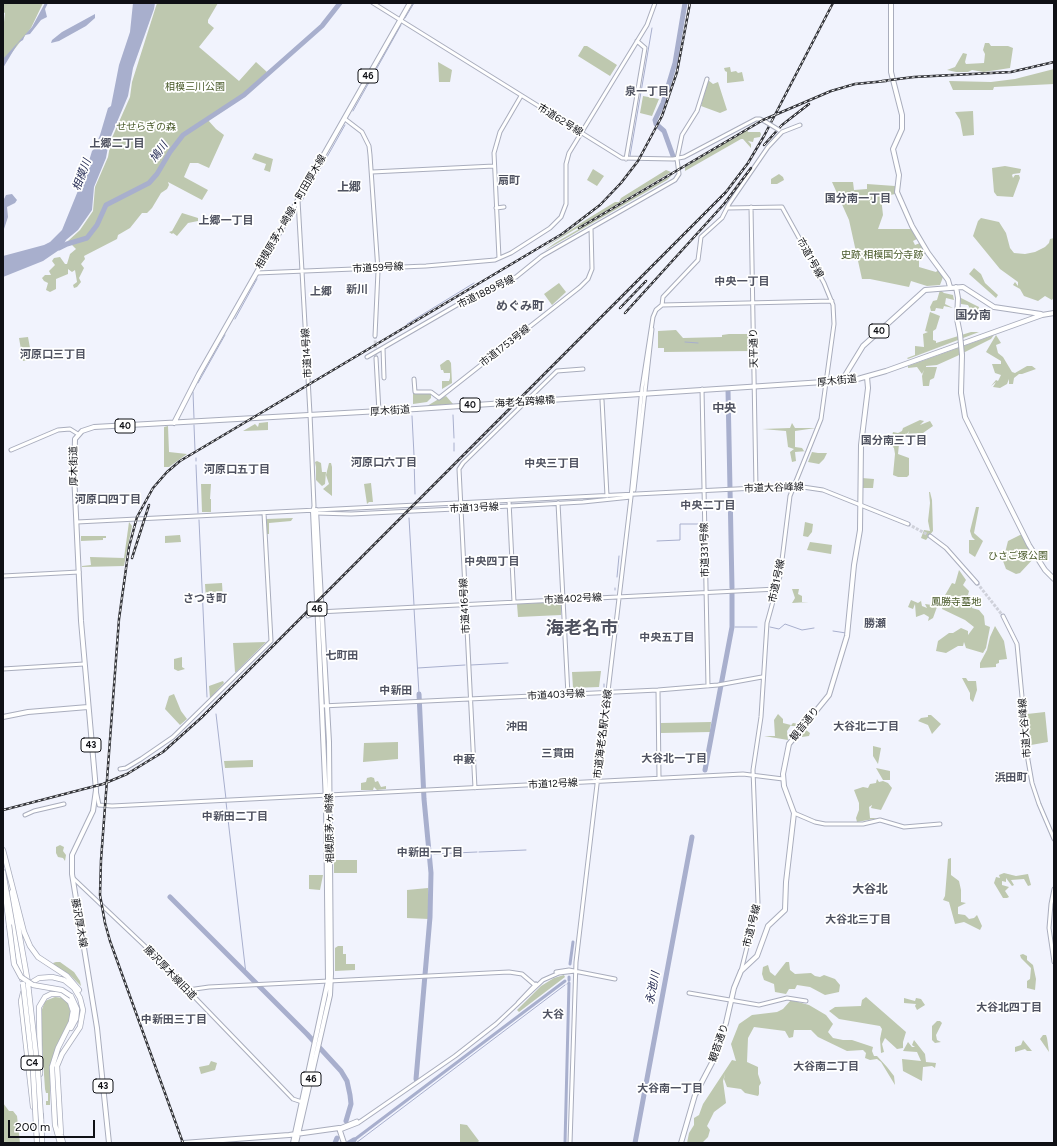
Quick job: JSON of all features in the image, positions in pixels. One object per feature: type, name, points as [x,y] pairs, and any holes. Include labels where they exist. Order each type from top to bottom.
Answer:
[{"type":"highway","name":"C4","points":[[3,851],[35,1035],[42,1143]]},
{"type":"highway","points":[[3,851],[28,941],[38,957],[70,979],[78,988],[82,1000],[83,1010],[80,1027],[62,1054],[57,1066],[61,1135],[63,1143]]},
{"type":"highway","name":"C4","points":[[3,872],[18,936],[33,1064],[37,1143]]},
{"type":"highway","points":[[3,882],[12,956],[17,971],[24,980],[33,985],[62,990],[71,996],[77,1006],[76,1019],[58,1048]]},
{"type":"highway","points":[[37,1143],[23,1027],[21,1005],[23,993],[29,984],[40,978],[52,977],[68,983],[79,994],[83,1010]]},
{"type":"highway","points":[[41,1119],[38,1018],[40,1004],[45,997],[57,994],[66,997],[71,1004],[73,1015],[53,1062],[52,1078],[55,1125],[60,1143]]},
{"type":"main road","name":"相模原茅ヶ崎線・町田厚木線","points":[[174,423],[199,374],[410,3]]},
{"type":"main road","points":[[891,3],[891,72],[902,115],[902,129],[893,149],[899,174],[897,192],[912,226],[928,253],[948,280],[950,287]]},
{"type":"main road","name":"40","points":[[841,382],[863,346],[925,290],[950,287],[966,288],[987,304],[998,308],[1042,315]]},
{"type":"main road","points":[[956,287],[958,298],[957,322],[962,355],[961,393],[965,417],[1029,545],[1045,570],[1054,579]]},
{"type":"main road","name":"厚木街道","points":[[610,396],[702,389],[841,382],[867,377],[1042,315],[1054,313]]},
{"type":"main road","name":"観音通り","points":[[681,1143],[695,1095],[715,1057],[741,971],[756,957],[768,926],[785,910],[786,882],[794,813],[784,786],[783,779],[789,744],[827,698],[841,659],[848,632],[854,565],[860,530],[861,445],[868,388],[867,377]]},
{"type":"main road","name":"海老名跨線橋","points":[[416,409],[610,396]]},
{"type":"main road","name":"厚木街道","points":[[88,707],[84,664],[73,445],[78,434],[88,428],[416,409]]},
{"type":"main road","name":"相模原茅ヶ崎線","points":[[293,1143],[317,1044],[330,981],[328,795],[315,512]]},
{"type":"main road","points":[[3,717],[28,712],[88,707]]},
{"type":"main road","name":"藤沢厚木線","points":[[88,707],[96,790],[94,809],[73,851],[72,877],[96,1021],[109,1143]]},
{"type":"main road","name":"相模原茅ヶ崎線","points":[[296,1143],[302,1102],[317,1044]]},
{"type":"main road","points":[[183,1143],[296,1135],[340,1129],[344,1143]]},
{"type":"main road","points":[[211,1143],[220,1141]]},
{"type":"street","name":"市道62号線","points":[[373,3],[618,157],[626,159],[677,159],[693,153],[760,119],[781,131]]},
{"type":"street","points":[[521,96],[498,138],[494,153],[499,258],[548,230],[561,217],[567,199],[568,158],[581,133],[649,21],[655,3]]},
{"type":"street","points":[[626,159],[645,48],[637,41]]},
{"type":"street","points":[[591,228],[676,179],[679,172],[677,159],[682,135],[697,111],[707,79]]},
{"type":"street","points":[[344,119],[360,130],[366,139],[372,172],[378,268],[375,336]]},
{"type":"street","points":[[728,208],[768,147],[781,131],[800,125]]},
{"type":"street","points":[[372,172],[494,166]]},
{"type":"street","name":"市道14号線","points":[[298,200],[315,512]]},
{"type":"street","points":[[496,208],[504,207]]},
{"type":"street","points":[[728,208],[751,207]]},
{"type":"street","name":"市道1号線","points":[[741,971],[758,895],[753,775],[761,717],[762,677],[767,623],[777,589],[790,496],[821,419],[834,328],[832,301],[818,272],[782,207],[751,207]]},
{"type":"street","name":"天平通り","points":[[751,207],[756,488]]},
{"type":"street","name":"市道海老名駅大谷線","points":[[570,1143],[575,971],[654,313],[662,305],[663,297],[697,262],[702,236],[717,224],[728,208]]},
{"type":"street","name":"市道1889号線","points":[[367,357],[476,294],[516,277],[542,256],[591,228]]},
{"type":"street","name":"市道1753号線","points":[[414,379],[415,392],[431,392],[437,398],[586,282],[592,269],[591,228]]},
{"type":"street","name":"市道59号線","points":[[257,273],[378,268],[499,258]]},
{"type":"street","points":[[662,305],[832,301]]},
{"type":"street","points":[[383,348],[384,378]]},
{"type":"street","points":[[376,358],[379,412]]},
{"type":"street","name":"市道416号線","points":[[475,788],[460,509],[459,473],[461,464],[558,370],[583,369]]},
{"type":"street","name":"市道331号線","points":[[702,389],[708,686]]},
{"type":"street","points":[[602,400],[607,496]]},
{"type":"street","points":[[11,450],[58,430],[70,430],[78,434]]},
{"type":"street","name":"市道大谷峰線","points":[[632,495],[794,486],[821,490],[908,524]]},
{"type":"street","name":"市道13号線","points":[[77,522],[315,512],[632,495]]},
{"type":"street","name":"市道13号線","points":[[315,512],[351,514],[558,504],[632,495]]},
{"type":"street","points":[[558,499],[568,695]]},
{"type":"street","points":[[509,501],[514,602]]},
{"type":"street","points":[[120,769],[126,768],[141,759],[173,737],[271,641],[264,513]]},
{"type":"street","points":[[930,536],[946,548],[977,583]]},
{"type":"street","points":[[3,576],[79,572]]},
{"type":"street","name":"市道402号線","points":[[320,612],[777,589]]},
{"type":"street","points":[[308,616],[320,612]]},
{"type":"street","name":"市道大谷峰線","points":[[1004,616],[1011,628],[1017,644],[1028,760],[1032,783],[1038,804],[1054,839]]},
{"type":"street","points":[[3,669],[84,664]]},
{"type":"street","name":"市道403号線","points":[[325,706],[658,690],[719,685],[762,677]]},
{"type":"street","points":[[658,690],[659,778]]},
{"type":"street","name":"市道12号線","points":[[99,805],[659,778],[753,775],[783,779]]},
{"type":"street","points":[[94,809],[99,805],[96,790]]},
{"type":"street","points":[[25,815],[34,811],[64,804]]},
{"type":"street","points":[[794,813],[816,822],[826,824],[863,824],[880,820],[904,827],[940,824]]},
{"type":"street","name":"藤沢厚木線旧道","points":[[72,877],[134,935],[293,1100],[302,1102]]},
{"type":"street","points":[[1054,889],[1049,920],[1049,937],[1054,962]]},
{"type":"street","points":[[1049,920],[1054,921]]},
{"type":"street","points":[[340,1129],[353,1125],[455,1056],[496,1024],[535,985],[552,973],[564,970],[575,971],[615,979]]},
{"type":"street","points":[[188,990],[209,987],[509,972],[522,974],[535,985]]},
{"type":"street","points":[[689,993],[759,1005],[787,998],[806,1001]]},
{"type":"green space","points":[[3,3],[43,3],[31,28],[3,64],[3,31],[5,13],[3,12]]},
{"type":"green space","points":[[157,3],[218,3],[208,20],[208,23],[214,28],[199,47],[239,81],[256,62],[267,72],[242,95],[207,119],[224,135],[209,168],[198,163],[190,163],[184,177],[208,190],[202,200],[168,182],[169,185],[167,189],[161,193],[152,208],[147,213],[142,213],[130,228],[118,235],[117,239],[84,256],[85,259],[81,264],[84,268],[79,278],[81,282],[77,287],[74,288],[73,285],[77,282],[75,270],[72,272],[68,269],[68,274],[56,279],[56,289],[50,292],[46,290],[48,283],[42,278],[45,275],[51,275],[49,271],[55,265],[52,261],[54,258],[60,257],[65,264],[67,264],[70,254],[76,249],[68,241],[80,230],[93,211],[95,187],[108,157],[111,140],[130,97],[132,82]]},
{"type":"green space","points":[[985,43],[989,43],[991,46],[1008,46],[1013,48],[1010,68],[984,72],[972,70],[968,72],[956,72],[947,70],[955,67],[963,53],[967,54],[966,64],[984,63],[985,54],[983,50]]},
{"type":"green space","points":[[584,46],[587,46],[617,65],[610,76],[578,56]]},
{"type":"green space","points":[[438,62],[452,70],[450,82],[439,82]]},
{"type":"green space","points":[[730,67],[731,72],[742,72],[744,81],[727,83],[727,72],[724,68]]},
{"type":"green space","points":[[1054,69],[1054,84],[994,87],[993,90],[953,90],[949,81],[991,82],[1015,79]]},
{"type":"green space","points":[[708,80],[713,84],[718,82],[727,110],[720,113],[701,106]]},
{"type":"green space","points":[[643,96],[659,99],[652,116],[640,113]]},
{"type":"green space","points":[[973,111],[974,135],[963,136],[960,120],[955,112]]},
{"type":"green space","points":[[747,130],[748,132],[760,132],[761,134],[760,137],[754,138],[753,142],[748,141],[751,144],[751,148],[743,139],[741,139],[685,171],[685,167]]},
{"type":"green space","points":[[255,153],[273,159],[270,172],[264,170],[266,164],[252,159]]},
{"type":"green space","points":[[1005,166],[1021,169],[1020,173],[1012,175],[1013,178],[1015,175],[1019,175],[1020,178],[1013,197],[997,196],[994,192],[992,168]]},
{"type":"green space","points":[[593,169],[604,176],[597,186],[587,180]]},
{"type":"green space","points":[[666,170],[671,172],[542,249],[615,202],[619,202],[621,198]]},
{"type":"green space","points":[[779,174],[784,180],[777,184],[771,184],[771,179]]},
{"type":"green space","points":[[672,175],[667,180],[544,251],[555,243]]},
{"type":"green space","name":"史跡 相模国分寺跡","points":[[832,182],[853,182],[854,190],[867,189],[867,184],[895,186],[895,194],[881,197],[883,215],[878,229],[912,229],[917,239],[913,241],[915,245],[920,243],[927,253],[919,256],[919,267],[936,272],[938,270],[943,277],[940,285],[927,286],[911,281],[909,287],[870,279],[862,279],[849,220]]},
{"type":"green space","points":[[182,213],[198,218],[198,221],[188,223],[177,236],[169,232],[172,231]]},
{"type":"green space","points":[[981,218],[999,222],[1006,233],[1010,248],[1014,253],[1025,254],[1035,252],[1045,247],[1049,243],[1050,239],[1054,238],[1054,297],[1052,300],[1045,296],[1038,301],[1024,296],[1020,289],[1013,285],[1015,282],[1018,286],[1018,282],[1000,269],[973,236],[978,221]]},
{"type":"green space","points":[[974,268],[981,274],[985,283],[998,295],[996,298],[969,274]]},
{"type":"green space","points":[[559,283],[566,292],[552,305],[544,294]]},
{"type":"green space","points":[[940,290],[944,293],[953,295],[954,300],[946,298],[945,304],[953,308],[944,306],[943,309],[936,308],[935,311],[931,311],[930,307],[933,301],[937,300]]},
{"type":"green space","points":[[961,298],[979,307],[977,321],[968,305],[961,304]]},
{"type":"green space","points":[[930,312],[940,316],[936,329],[933,331],[933,340],[936,341],[936,343],[971,332],[979,332],[908,359],[907,358],[915,355],[915,346],[924,347],[923,334],[928,332],[925,331]]},
{"type":"green space","points":[[676,330],[683,338],[722,337],[722,335],[729,334],[751,334],[751,351],[664,352],[664,348],[658,348],[658,331]]},
{"type":"green space","points":[[994,335],[991,339],[957,356],[937,365],[926,366],[937,367],[934,378],[930,380],[929,386],[923,386],[922,376],[924,370],[922,374],[917,367],[908,368],[908,366]]},
{"type":"green space","points":[[996,335],[1001,343],[996,345],[998,353],[1003,357],[1012,372],[1015,373],[1027,366],[1032,366],[1036,369],[1019,374],[1014,378],[1013,384],[1009,384],[1009,379],[1007,384],[1000,388],[993,387],[996,382],[991,386],[996,380],[998,381],[1001,375],[995,373],[992,364],[1001,364],[1001,361],[986,352]]},
{"type":"green space","points":[[28,337],[32,359],[23,361],[19,338]]},
{"type":"green space","points":[[447,360],[451,363],[452,383],[442,389],[442,381],[449,381],[450,373],[444,373],[443,370],[441,370],[440,365]]},
{"type":"green space","points":[[431,393],[431,398],[427,402],[413,404],[413,394]]},
{"type":"green space","points":[[446,396],[453,404],[427,406],[437,400]]},
{"type":"green space","points":[[920,420],[924,421],[920,425],[930,421],[933,426],[923,433],[908,434],[909,431],[907,434],[900,435],[898,454],[909,458],[909,475],[907,477],[898,477],[893,475],[895,454],[894,448],[890,444],[893,432],[898,433],[902,431],[903,428]]},
{"type":"green space","points":[[268,422],[268,430],[243,431],[255,424],[258,427],[259,423]]},
{"type":"green space","points":[[792,423],[795,428],[816,428],[795,431],[795,447],[802,448],[804,451],[807,451],[795,452],[796,461],[792,462],[790,452],[794,449],[788,447],[786,431],[762,429],[790,428]]},
{"type":"green space","points":[[168,426],[169,452],[187,454],[169,467],[164,467],[164,427]]},
{"type":"green space","points":[[812,452],[827,453],[819,464],[808,462]]},
{"type":"green space","points":[[317,461],[321,463],[322,472],[326,472],[325,484],[322,486],[316,480],[315,462]]},
{"type":"green space","points":[[329,463],[331,463],[332,467],[332,496],[323,489],[329,484],[326,475]]},
{"type":"green space","points":[[862,478],[874,479],[873,488],[862,488]]},
{"type":"green space","points":[[371,483],[373,502],[369,502],[367,504],[364,484]]},
{"type":"green space","points":[[201,484],[211,484],[211,512],[202,512]]},
{"type":"green space","points":[[929,492],[932,500],[933,531],[926,540],[921,538],[924,530],[930,531],[928,521],[930,503]]},
{"type":"green space","points":[[976,507],[979,507],[974,533],[983,541],[975,557],[969,553],[969,540],[975,540],[970,531]]},
{"type":"green space","points":[[293,518],[291,521],[269,523],[269,534],[267,534],[266,519]]},
{"type":"green space","points":[[129,522],[132,526],[124,566],[82,567],[91,565],[90,557],[124,558]]},
{"type":"green space","points":[[805,522],[813,524],[812,532],[808,537],[803,536]]},
{"type":"green space","points":[[180,535],[181,542],[165,543],[165,536]]},
{"type":"green space","name":"ひさご塚公園","points":[[1022,535],[1034,558],[1020,573],[1016,574],[1006,569],[1003,561],[1008,541]]},
{"type":"green space","points":[[81,536],[106,536],[103,540],[81,541]]},
{"type":"green space","points":[[810,542],[832,545],[831,554],[807,550]]},
{"type":"green space","name":"鳳勝寺墓地","points":[[959,570],[966,580],[963,585],[969,591],[968,595],[974,597],[972,608],[979,610],[984,616],[985,625],[990,627],[986,648],[983,653],[966,648],[964,642],[963,646],[958,646],[946,653],[936,651],[938,641],[949,633],[953,633],[961,628],[968,631],[968,635],[974,627],[965,620],[942,609],[944,597],[952,583],[955,584]]},
{"type":"green space","points":[[222,583],[223,599],[206,600],[205,584]]},
{"type":"green space","points":[[792,589],[799,589],[798,594],[802,596],[802,602],[809,602],[792,603],[795,598]]},
{"type":"green space","points":[[911,600],[918,603],[921,601],[922,606],[927,608],[925,604],[932,605],[935,600],[934,605],[937,607],[933,618],[928,621],[929,617],[924,614],[916,617],[915,604],[913,609],[908,607]]},
{"type":"green space","points":[[559,602],[561,604],[561,615],[518,617],[517,604]]},
{"type":"green space","points":[[995,626],[1004,641],[1007,659],[999,660],[996,667],[980,668],[980,663],[987,650],[990,637]]},
{"type":"green space","points":[[266,642],[236,672],[235,672],[233,643]]},
{"type":"green space","points":[[182,657],[182,667],[185,669],[178,671],[174,669],[174,659]]},
{"type":"green space","points":[[601,671],[599,687],[573,688],[572,672]]},
{"type":"green space","points":[[962,678],[966,678],[968,681],[976,681],[977,690],[973,702],[970,699],[970,693]]},
{"type":"green space","points":[[223,681],[224,683],[210,698],[209,686]]},
{"type":"green space","points":[[174,694],[181,711],[187,719],[180,725],[165,709],[169,696]]},
{"type":"green space","points":[[1045,712],[1048,742],[1031,745],[1027,714]]},
{"type":"green space","points":[[778,714],[783,719],[783,723],[791,725],[787,731],[788,740],[764,736],[775,736],[774,720]]},
{"type":"green space","points":[[928,715],[931,715],[941,724],[932,734],[928,725],[918,721],[921,718],[928,717]]},
{"type":"green space","points":[[711,722],[710,732],[661,733],[661,723]]},
{"type":"green space","points":[[801,722],[808,725],[806,730],[810,733],[809,736],[802,737],[801,733],[793,735],[796,726],[791,726],[792,724],[799,724]]},
{"type":"green space","points":[[398,742],[398,759],[363,762],[364,743]]},
{"type":"green space","points":[[873,746],[881,748],[878,764],[873,756]]},
{"type":"green space","points":[[253,760],[253,767],[225,768],[224,761]]},
{"type":"green space","points":[[876,768],[890,771],[890,780],[883,780]]},
{"type":"green space","points":[[367,778],[374,778],[375,782],[378,781],[381,787],[386,786],[386,789],[377,790],[374,787],[373,790],[361,790],[361,783],[366,782]]},
{"type":"green space","points":[[877,779],[879,782],[883,781],[888,783],[892,788],[881,810],[871,808],[872,805],[869,807],[870,818],[879,818],[857,822],[856,818],[859,810],[859,803],[854,790],[863,787],[868,788],[870,784],[876,783]]},
{"type":"green space","points":[[60,845],[64,847],[63,851],[66,855],[65,861],[63,858],[58,857],[56,853],[56,847]]},
{"type":"green space","points":[[951,858],[951,875],[959,881],[961,902],[966,903],[958,907],[958,914],[965,915],[969,919],[974,918],[977,915],[982,926],[980,930],[964,922],[955,924],[949,902],[943,900],[945,896],[948,859]]},
{"type":"green space","points":[[334,860],[357,860],[357,873],[334,873]]},
{"type":"green space","points":[[1004,873],[1016,876],[1028,874],[1031,885],[1028,886],[1024,879],[1011,880],[1014,885],[1012,886],[1006,878],[1006,882],[1002,881],[1002,885],[1009,887],[1005,891],[1009,897],[1003,898],[994,883],[996,877],[1000,878],[999,875]]},
{"type":"green space","points":[[309,875],[323,875],[320,890],[309,889]]},
{"type":"green space","points":[[428,888],[429,919],[407,918],[407,890]]},
{"type":"green space","points":[[338,946],[343,946],[343,954],[346,954],[346,964],[355,964],[355,970],[335,971],[335,948]]},
{"type":"green space","points":[[1023,954],[1027,956],[1027,960],[1033,965],[1036,979],[1035,990],[1027,988],[1027,981],[1030,979],[1031,968],[1021,958],[1020,955]]},
{"type":"green space","points":[[60,962],[74,972],[80,981],[81,986],[70,975],[54,965],[53,963]]},
{"type":"green space","points":[[786,962],[789,962],[790,970],[795,974],[811,973],[815,976],[820,977],[824,975],[835,979],[840,985],[839,992],[825,995],[810,987],[797,985],[795,989],[789,989],[786,994],[775,992],[774,984],[764,980],[762,974],[763,967],[768,965],[770,972],[775,976]]},
{"type":"green space","points":[[564,975],[565,977],[519,1012],[517,1010],[541,986],[554,978]]},
{"type":"green space","points":[[55,997],[64,998],[67,1001],[71,1014],[69,1022],[53,1057],[50,1074],[50,1105],[46,1105],[46,1101],[48,1101],[48,1093],[46,1093],[45,1089],[40,1015],[45,1001]]},
{"type":"green space","points":[[866,997],[906,1032],[903,1048],[897,1049],[885,1038],[882,1044],[884,1052],[881,1053],[880,1039],[882,1029],[880,1026],[839,1019],[829,1011],[835,1007],[861,1006],[862,1000]]},
{"type":"green space","points":[[904,998],[915,1001],[916,998],[921,999],[925,1005],[917,1010],[915,1006],[916,1004],[904,1003]]},
{"type":"green space","points":[[791,1000],[809,1005],[826,1015],[833,1024],[828,1032],[833,1038],[852,1040],[873,1047],[872,1051],[874,1056],[877,1056],[894,1076],[895,1085],[881,1062],[877,1059],[870,1060],[865,1058],[866,1053],[863,1050],[847,1051],[818,1037],[811,1030],[794,1030],[793,1037],[789,1038],[785,1031],[754,1027],[748,1038],[747,1062],[758,1067],[758,1074],[761,1083],[759,1086],[758,1096],[745,1093],[741,1089],[727,1087],[724,1079],[725,1074],[723,1081],[726,1103],[714,1112],[707,1126],[710,1130],[708,1137],[702,1143],[687,1143],[689,1133],[694,1125],[694,1118],[699,1115],[703,1104],[732,1060],[736,1061],[731,1044],[739,1024],[752,1015],[777,1012],[783,1009]]},
{"type":"green space","points":[[937,1021],[942,1023],[936,1035],[937,1040],[941,1042],[935,1043],[932,1040],[932,1026]]},
{"type":"green space","points":[[1043,1035],[1046,1035],[1049,1052],[1040,1039]]},
{"type":"green space","points":[[914,1040],[925,1054],[926,1062],[936,1063],[935,1068],[932,1066],[923,1067],[922,1081],[903,1071],[902,1059],[921,1061],[917,1052],[903,1051],[908,1042],[912,1047],[915,1047],[912,1045]]},
{"type":"green space","points":[[1023,1040],[1032,1051],[1027,1051],[1025,1049],[1015,1052],[1015,1047],[1021,1045]]},
{"type":"green space","points":[[211,1061],[217,1063],[215,1070],[201,1074],[199,1067],[209,1065]]},
{"type":"green space","points":[[3,1103],[9,1111],[13,1111],[17,1116],[20,1143],[3,1143]]},
{"type":"green space","points":[[460,1124],[467,1125],[479,1141],[460,1142]]},
{"type":"water","points":[[45,3],[48,3],[45,9],[47,17],[41,20],[30,34],[25,35],[23,40],[18,43],[3,68],[3,59],[32,27]]},
{"type":"water","points":[[133,3],[155,3],[133,68],[128,96],[109,141],[106,158],[94,187],[92,210],[78,230],[66,240],[62,248],[43,261],[3,277],[3,256],[44,245],[50,242],[62,230],[86,171],[92,151],[100,135],[108,108],[111,106],[119,65],[130,32]]},
{"type":"water","points":[[95,14],[95,18],[86,26],[59,41],[51,43],[52,40],[62,32]]},
{"type":"water","points":[[12,194],[17,200],[15,203],[7,207],[8,217],[3,232],[3,201],[6,195]]},
{"type":"waterway","name":"鳩川","points":[[59,248],[87,238],[97,225],[106,205],[149,183],[157,174],[170,152],[183,135],[244,95],[322,26],[340,3]]},
{"type":"waterway","points":[[405,18],[414,3]]},
{"type":"waterway","name":"永池川","points":[[673,156],[664,131],[656,124],[655,120],[663,103],[675,63],[685,3]]},
{"type":"waterway","points":[[353,111],[401,25]]},
{"type":"waterway","points":[[630,156],[652,28]]},
{"type":"waterway","points":[[318,173],[345,125]]},
{"type":"waterway","points":[[302,201],[314,178]]},
{"type":"waterway","points":[[263,269],[274,249]]},
{"type":"waterway","points":[[235,319],[257,279]]},
{"type":"waterway","points":[[407,324],[474,283]]},
{"type":"waterway","points":[[198,383],[225,335]]},
{"type":"waterway","points":[[685,342],[698,343]]},
{"type":"waterway","points":[[728,390],[732,588]]},
{"type":"waterway","points":[[193,392],[194,418]]},
{"type":"waterway","points":[[453,415],[454,438]]},
{"type":"waterway","points":[[412,416],[414,455]]},
{"type":"waterway","points":[[194,425],[195,450]]},
{"type":"waterway","points":[[454,443],[454,451]]},
{"type":"waterway","points":[[414,458],[415,494]]},
{"type":"waterway","points":[[196,465],[198,513]]},
{"type":"waterway","points":[[409,518],[414,605]]},
{"type":"waterway","points":[[199,520],[207,697]]},
{"type":"waterway","points":[[657,541],[680,540],[680,524],[701,524]]},
{"type":"waterway","points":[[617,577],[619,556]]},
{"type":"waterway","points":[[705,770],[732,627],[732,594]]},
{"type":"waterway","points":[[414,608],[419,694]]},
{"type":"waterway","points":[[770,627],[779,629],[785,624],[802,630],[814,628]]},
{"type":"waterway","points":[[735,627],[757,627]]},
{"type":"waterway","points":[[833,631],[846,633]]},
{"type":"waterway","points":[[471,665],[508,663]]},
{"type":"waterway","points":[[418,668],[465,665]]},
{"type":"waterway","points":[[416,1079],[430,917],[431,873],[424,799],[419,694]]},
{"type":"waterway","points":[[216,714],[226,799]]},
{"type":"waterway","points":[[226,802],[246,974]]},
{"type":"waterway","name":"永池川","points":[[635,1143],[692,837]]},
{"type":"waterway","points":[[479,852],[526,850]]},
{"type":"waterway","points":[[434,854],[477,852]]},
{"type":"waterway","points":[[170,897],[307,1034],[341,1071],[347,1081],[351,1104],[346,1121]]},
{"type":"waterway","points":[[570,964],[573,942]]},
{"type":"waterway","points":[[354,1140],[565,981]]},
{"type":"waterway","points":[[565,1143],[569,983]]},
{"type":"waterway","points":[[356,1143],[565,985]]},
{"type":"waterway","points":[[335,1143],[337,1138]]},
{"type":"waterway","points":[[349,1143],[354,1140]]},
{"type":"tunnel","points":[[375,336],[376,358]]},
{"type":"tunnel","points":[[908,524],[930,536]]},
{"type":"tunnel","points":[[977,583],[1003,616]]},
{"type":"railway","points":[[183,1143],[110,941],[100,895],[101,860],[119,619],[129,547],[137,517],[153,488],[167,472],[180,461],[562,234],[600,205],[621,183],[638,161],[662,116],[677,72],[690,3]]},
{"type":"railway","points":[[3,810],[103,784],[127,774],[163,752],[201,718],[726,192],[748,163],[764,136],[833,3]]},
{"type":"railway","points":[[882,81],[914,77],[1011,72],[1054,62]]},
{"type":"railway","points":[[579,228],[763,120],[831,91],[855,84],[886,81]]},
{"type":"railway","points":[[764,145],[782,125],[809,104]]},
{"type":"railway","points":[[625,313],[724,204],[751,168]]},
{"type":"railway","points":[[620,308],[646,281]]},
{"type":"railway","points":[[132,558],[149,505]]},
{"type":"district","name":"泉一丁目","points":[[647,92]]},
{"type":"district","name":"上郷二丁目","points":[[117,144]]},
{"type":"district","name":"扇町","points":[[509,181]]},
{"type":"district","name":"上郷","points":[[349,187]]},
{"type":"district","name":"国分南一丁目","points":[[858,199]]},
{"type":"district","name":"上郷一丁目","points":[[226,221]]},
{"type":"district","name":"中央一丁目","points":[[742,282]]},
{"type":"district","name":"新川","points":[[357,290]]},
{"type":"district","name":"上郷","points":[[321,292]]},
{"type":"district","name":"めぐみ町","points":[[520,306]]},
{"type":"district","name":"国分南","points":[[973,315]]},
{"type":"district","name":"河原口三丁目","points":[[53,355]]},
{"type":"district","name":"中央","points":[[724,408]]},
{"type":"district","name":"国分南三丁目","points":[[894,441]]},
{"type":"district","name":"河原口六丁目","points":[[384,463]]},
{"type":"district","name":"中央三丁目","points":[[552,464]]},
{"type":"district","name":"河原口五丁目","points":[[237,470]]},
{"type":"district","name":"河原口四丁目","points":[[108,500]]},
{"type":"district","name":"中央二丁目","points":[[708,506]]},
{"type":"district","name":"中央四丁目","points":[[492,562]]},
{"type":"district","name":"さつき町","points":[[205,599]]},
{"type":"district","name":"勝瀬","points":[[875,624]]},
{"type":"district","name":"海老名市","points":[[582,629]]},
{"type":"district","name":"中央五丁目","points":[[667,638]]},
{"type":"district","name":"七町田","points":[[342,656]]},
{"type":"district","name":"中新田","points":[[396,691]]},
{"type":"district","name":"沖田","points":[[517,727]]},
{"type":"district","name":"大谷北二丁目","points":[[866,727]]},
{"type":"district","name":"三貫田","points":[[558,754]]},
{"type":"district","name":"大谷北一丁目","points":[[674,759]]},
{"type":"district","name":"中藪","points":[[464,760]]},
{"type":"district","name":"浜田町","points":[[1011,778]]},
{"type":"district","name":"中新田二丁目","points":[[235,817]]},
{"type":"district","name":"中新田一丁目","points":[[430,853]]},
{"type":"district","name":"大谷北","points":[[870,889]]},
{"type":"district","name":"大谷北三丁目","points":[[858,920]]},
{"type":"district","name":"大谷北四丁目","points":[[1009,1008]]},
{"type":"district","name":"大谷","points":[[553,1015]]},
{"type":"district","name":"中新田三丁目","points":[[174,1020]]},
{"type":"district","name":"大谷南二丁目","points":[[826,1067]]},
{"type":"district","name":"大谷南一丁目","points":[[670,1089]]},
{"type":"park label","name":"相模三川公園","points":[[195,87]]},
{"type":"park label","name":"せせらぎの森","points":[[146,127]]},
{"type":"water label","name":"相模川","points":[[82,175]]}]
